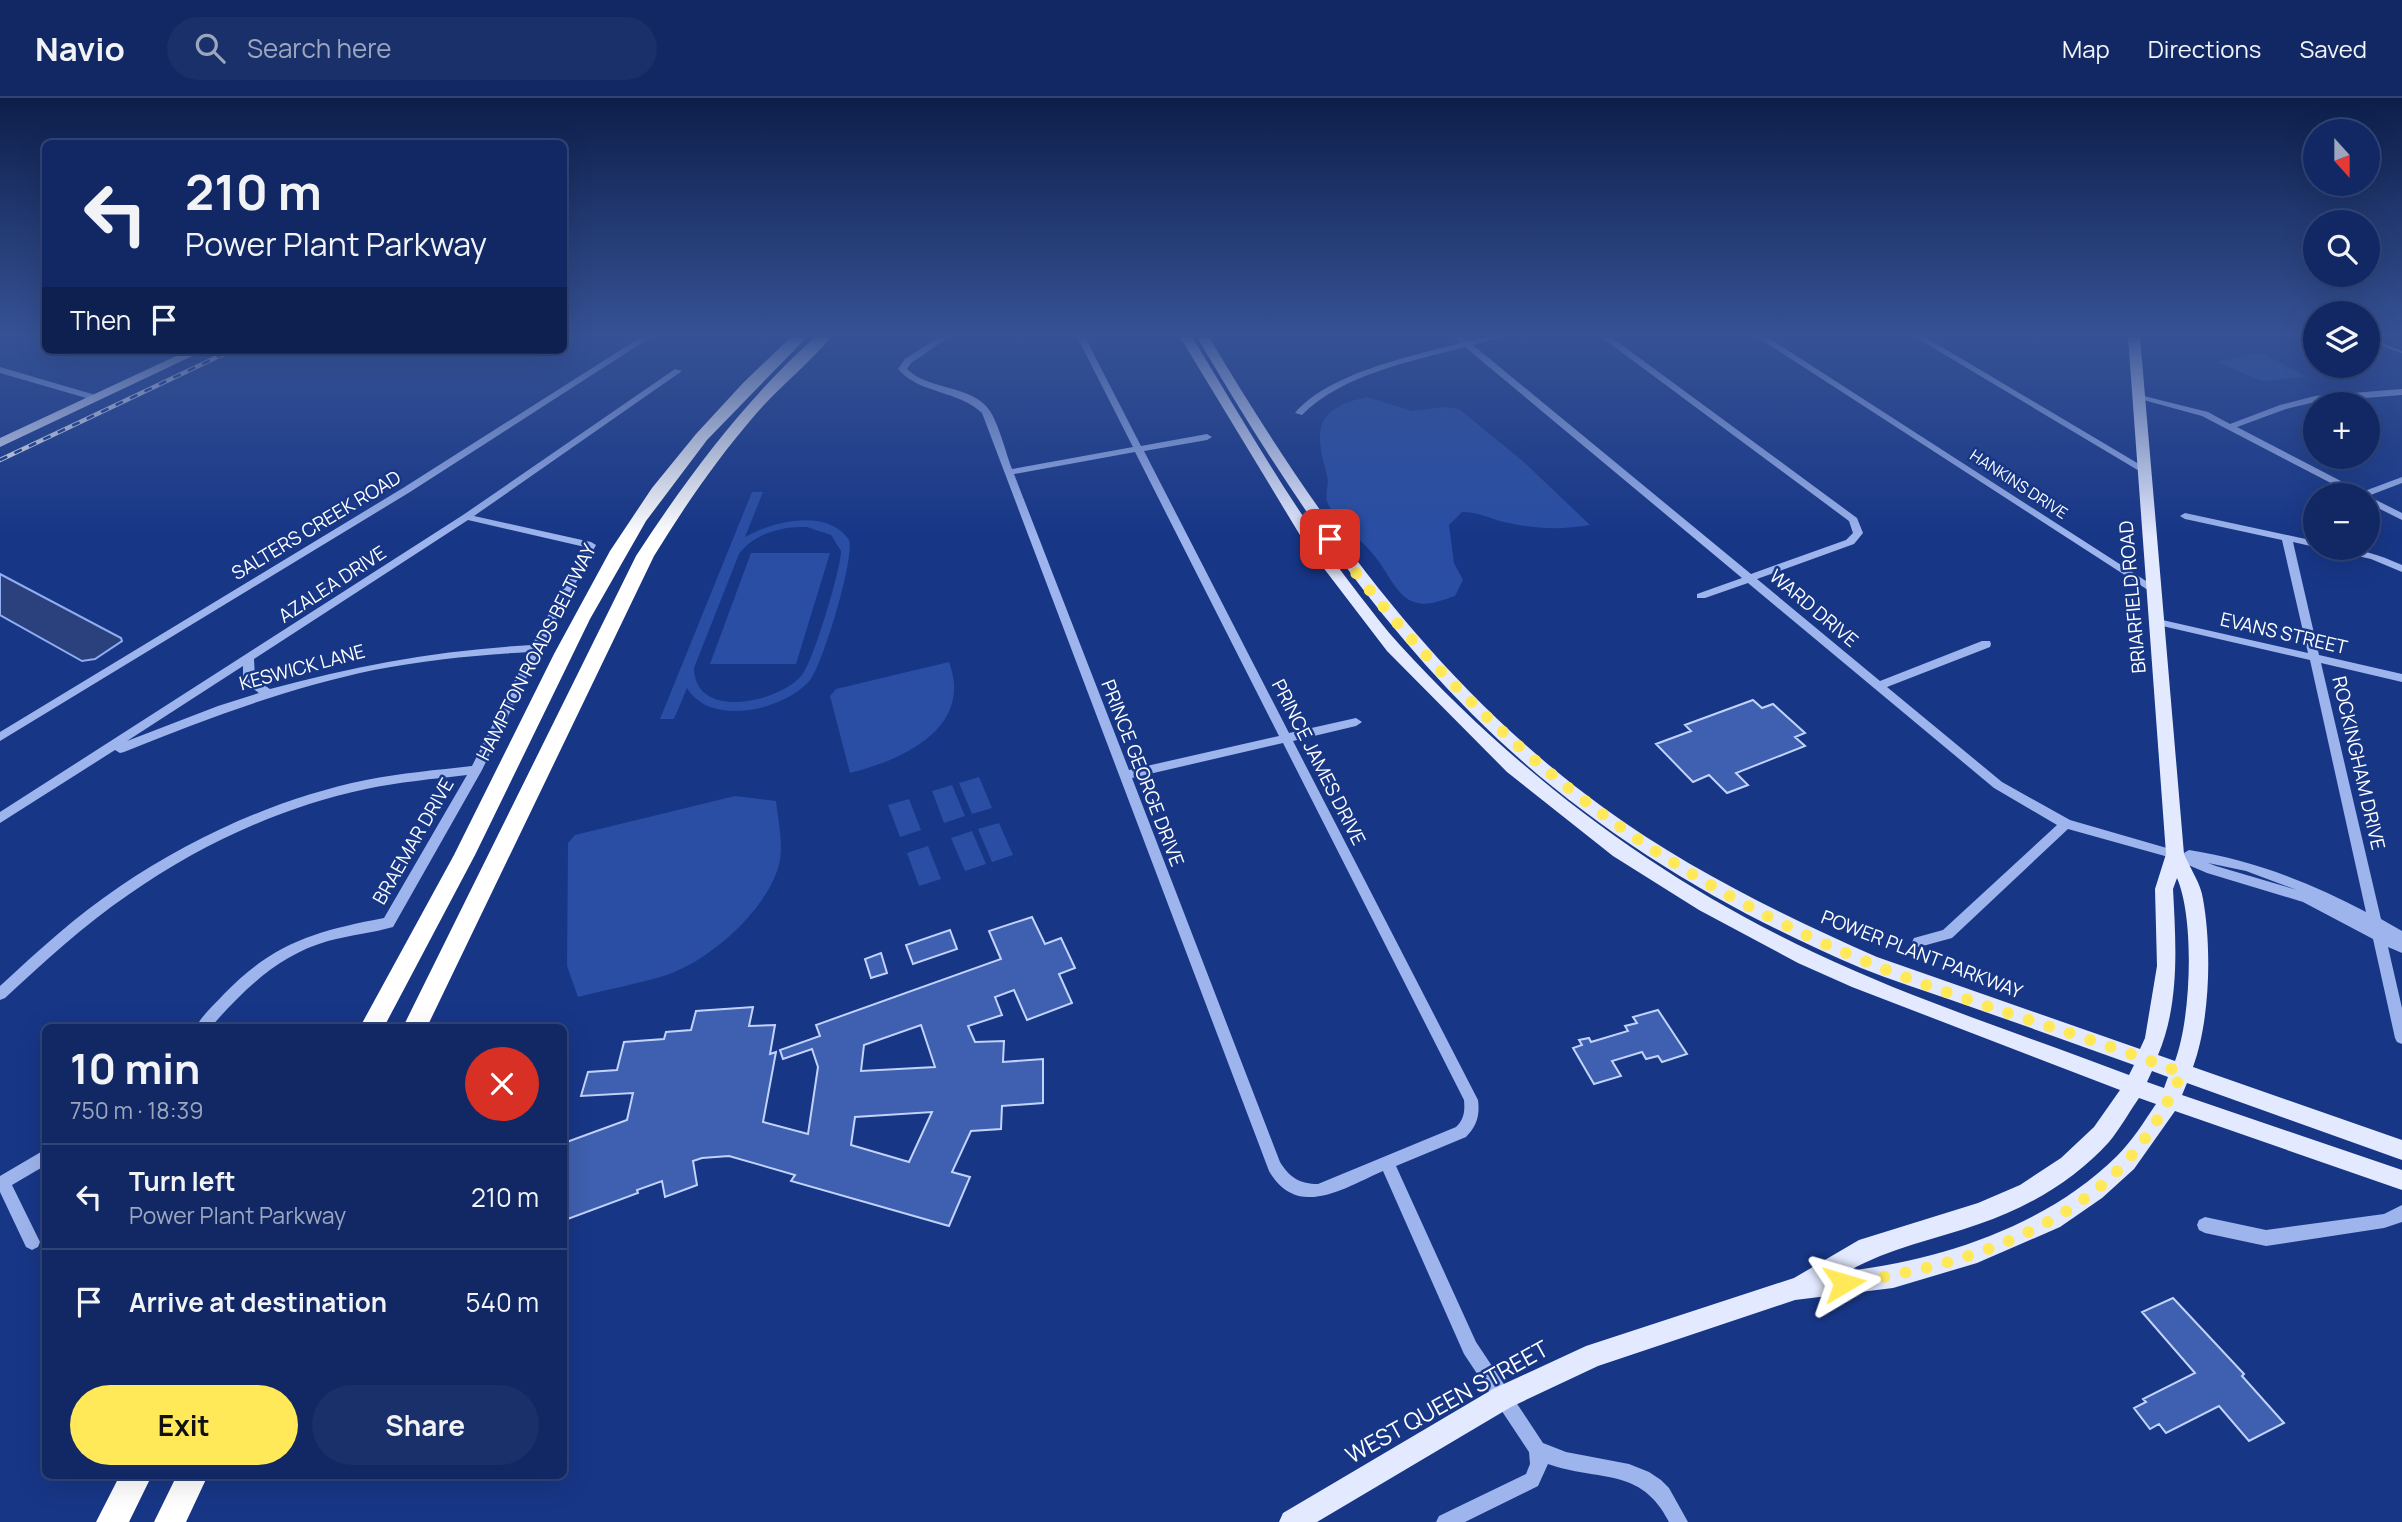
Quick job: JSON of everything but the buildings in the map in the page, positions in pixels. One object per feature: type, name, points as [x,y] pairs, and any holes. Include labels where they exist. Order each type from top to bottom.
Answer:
[{"type":"highway","name":"HAMPTON ROADS BELTWAY","points":[[374,1024],[471,843],[551,680],[619,551],[656,495],[701,436],[730,403]]},
{"type":"highway","name":"HAMPTON ROADS BELTWAY","points":[[416,1024],[645,556],[680,499],[755,403]]},
{"type":"highway","points":[[112,1522],[135,1479]]},
{"type":"highway","points":[[170,1522],[191,1479]]},
{"type":"main road","points":[[0,443],[84,403]]},
{"type":"main road","points":[[1226,403],[1297,522],[1392,647],[1483,741],[1545,795],[1662,879],[1805,957],[1902,998],[2169,1100],[2402,1180]]},
{"type":"main road","name":"POWER PLANT PARKWAY","points":[[1244,403],[1314,517],[1402,630],[1502,733],[1595,811],[1709,884],[1817,940],[1927,984],[2402,1150]]},
{"type":"main road","name":"BRIARFIELD ROAD","points":[[2140,403],[2175,854],[2193,897],[2198,957],[2195,1015],[2182,1073],[2169,1100]]},
{"type":"main road","name":"BRIARFIELD ROAD","points":[[2148,1060],[2165,987],[2167,944],[2164,889],[2175,854]]},
{"type":"main road","name":"WEST QUEEN STREET","points":[[1795,1289],[1867,1248],[1981,1213],[2038,1186],[2069,1164],[2102,1134],[2135,1086],[2148,1060]]},
{"type":"main road","name":"WEST QUEEN STREET","points":[[1292,1522],[1502,1398],[1595,1355],[1795,1289],[1894,1277],[1977,1252],[2029,1232],[2074,1206],[2106,1182],[2141,1144],[2169,1100]]},
{"type":"street","name":"SALTERS CREEK ROAD","points":[[0,737],[545,403]]},
{"type":"street","name":"AZALEA DRIVE","points":[[0,818],[466,517],[631,403]]},
{"type":"street","name":"PRINCE GEORGE DRIVE","points":[[977,403],[984,408],[1280,1176],[1296,1189],[1318,1191],[1387,1161]]},
{"type":"street","name":"PRINCE JAMES DRIVE","points":[[1116,403],[1471,1100],[1473,1113],[1470,1124],[1461,1132],[1387,1161]]},
{"type":"street","points":[[1299,413],[1307,403]]},
{"type":"street","name":"WARD DRIVE","points":[[1538,403],[1998,785],[2066,824],[2175,854],[2212,870],[2307,898],[2378,929]]},
{"type":"street","points":[[1695,403],[1854,520],[1858,533],[1850,542],[1702,596]]},
{"type":"street","name":"HANKINS DRIVE","points":[[1864,403],[2155,590]]},
{"type":"street","points":[[2031,403],[2144,470]]},
{"type":"street","points":[[2162,403],[2205,414],[2232,426],[2339,483]]},
{"type":"street","points":[[2232,426],[2296,403]]},
{"type":"street","points":[[1009,472],[1207,437]]},
{"type":"street","points":[[2380,488],[2402,480]]},
{"type":"street","points":[[2380,505],[2402,517]]},
{"type":"street","points":[[2185,516],[2303,541]]},
{"type":"street","name":"BRAEMAR DRIVE","points":[[206,1024],[233,991],[290,949],[341,931],[388,923],[476,771],[536,648],[592,545],[466,517]]},
{"type":"street","name":"ROCKINGHAM DRIVE","points":[[2287,538],[2402,1038]]},
{"type":"street","points":[[2380,559],[2402,569]]},
{"type":"street","name":"EVANS STREET","points":[[2158,622],[2402,678]]},
{"type":"street","points":[[1880,685],[1986,644]]},
{"type":"street","name":"KESWICK LANE","points":[[88,763],[267,692],[374,665],[484,650],[536,648]]},
{"type":"street","points":[[248,659],[249,681],[267,692]]},
{"type":"street","points":[[1125,775],[1356,723]]},
{"type":"street","points":[[0,993],[74,928],[123,891],[219,834],[264,815],[328,794],[401,778],[476,771]]},
{"type":"street","points":[[1919,942],[1947,934],[2000,888],[2066,824]]},
{"type":"street","points":[[2378,929],[2402,937]]},
{"type":"street","points":[[2378,929],[2402,948]]},
{"type":"street","points":[[32,1242],[2,1183],[42,1158]]},
{"type":"street","points":[[1387,1161],[1470,1348],[1537,1448],[1553,1457],[1644,1479],[1663,1494],[1679,1522]]},
{"type":"street","points":[[2205,1224],[2266,1238],[2384,1221],[2402,1212]]},
{"type":"street","points":[[1445,1522],[1532,1480],[1539,1464],[1537,1448]]},
{"type":"shaded area","points":[[1347,403],[1388,403],[1412,411],[1444,407],[1459,409],[1525,463],[1590,525],[1568,528],[1536,527],[1462,512],[1449,525],[1454,563],[1463,580],[1455,596],[1424,604],[1414,602],[1402,595],[1371,551],[1339,520],[1327,502],[1328,479],[1320,433],[1328,415]]},
{"type":"shaded area","points":[[752,492],[763,492],[745,537],[770,526],[800,520],[828,524],[840,530],[849,540],[850,550],[843,588],[830,633],[811,679],[784,699],[749,710],[713,708],[698,700],[687,688],[674,719],[660,719]],"holes":[[[807,527],[831,535],[841,551],[840,561],[819,635],[802,675],[791,685],[758,699],[723,701],[708,696],[698,685],[694,668],[739,554],[761,536],[788,528]]]},
{"type":"shaded area","points":[[751,553],[830,553],[796,664],[710,664]]},
{"type":"shaded area","points":[[0,574],[121,638],[122,641],[95,659],[82,661],[0,615]]},
{"type":"shaded area","points":[[949,662],[954,685],[951,705],[942,723],[911,750],[850,773],[830,696],[836,689]]},
{"type":"shaded area","points":[[979,777],[992,808],[972,814],[959,783]]},
{"type":"shaded area","points":[[952,785],[965,816],[944,823],[932,791]]},
{"type":"shaded area","points":[[735,796],[776,801],[781,838],[780,860],[765,896],[752,913],[720,944],[684,968],[667,975],[578,997],[567,966],[568,843],[575,835]]},
{"type":"shaded area","points":[[909,799],[921,830],[900,837],[888,805]]},
{"type":"shaded area","points":[[999,823],[1013,855],[992,862],[978,829]]},
{"type":"shaded area","points":[[972,831],[986,864],[965,871],[951,838]]},
{"type":"shaded area","points":[[928,846],[941,879],[919,886],[907,853]]},
{"type":"railway","points":[[0,460],[119,403]]},
{"type":"route","points":[[1330,539],[1402,630],[1502,733],[1595,811],[1675,864],[1766,915],[1870,963],[2182,1073],[2169,1100],[2141,1144],[2106,1182],[2074,1206],[2029,1232],[1977,1252],[1894,1277],[1844,1283]]}]
